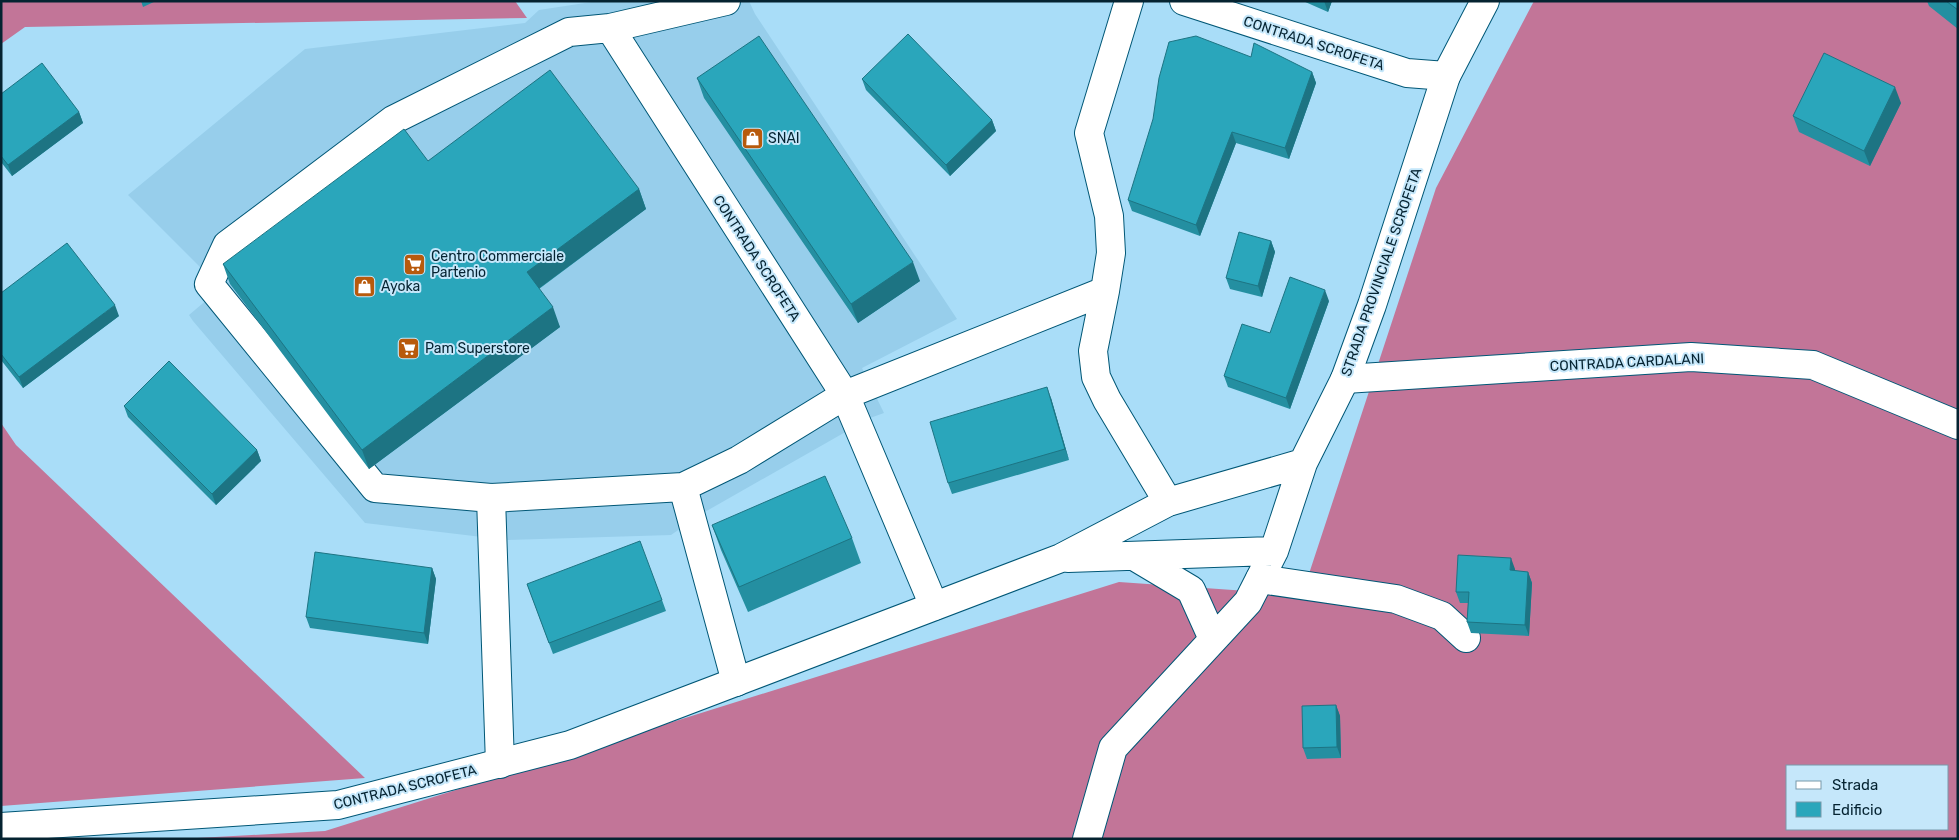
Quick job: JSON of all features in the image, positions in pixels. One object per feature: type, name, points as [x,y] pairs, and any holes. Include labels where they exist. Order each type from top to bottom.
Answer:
[{"type":"street","points":[[726,1],[610,28],[569,32],[393,120],[227,245],[209,284],[375,488],[491,498],[683,488],[740,460],[845,395],[1106,292]]},
{"type":"street","points":[[1129,1],[1089,134],[1109,216],[1111,253],[1106,292],[1093,351],[1096,377],[1107,400],[1168,502]]},
{"type":"street","name":"CONTRADA SCROFETA","points":[[1184,1],[1407,73],[1446,76]]},
{"type":"street","name":"STRADA PROVINCIALE SCROFETA","points":[[1087,839],[1113,748],[1248,602],[1274,551],[1303,463],[1345,378],[1372,305],[1446,76],[1485,1]]},
{"type":"street","name":"CONTRADA SCROFETA","points":[[610,28],[845,395],[934,606]]},
{"type":"street","name":"CONTRADA CARDALANI","points":[[1345,378],[1691,357],[1813,365],[1958,425]]},
{"type":"street","points":[[1061,558],[1168,502],[1303,463]]},
{"type":"street","points":[[683,488],[736,682]]},
{"type":"street","points":[[491,498],[500,764]]},
{"type":"street","points":[[1061,558],[1274,551]]},
{"type":"street","points":[[1134,556],[1191,590],[1213,639]]},
{"type":"street","name":"CONTRADA SCROFETA","points":[[1,828],[338,805],[500,764],[570,745],[1061,558]]},
{"type":"street","points":[[1260,579],[1396,599],[1442,616],[1466,638]]},
{"type":"shaded area","points":[[1,1],[515,1],[527,18],[25,27],[1,44]]},
{"type":"shaded area","points":[[598,1],[749,1],[755,14],[957,319],[862,368],[884,413],[870,418],[703,513],[671,535],[507,540],[365,523],[193,321],[189,315],[221,288],[128,195],[305,49],[525,23],[539,10]]},
{"type":"shaded area","points":[[1534,1],[1958,1],[1958,839],[179,839],[325,831],[1119,582],[1302,595],[1436,188]]},
{"type":"shaded area","points":[[1,423],[16,445],[365,778],[1,806]]},
{"type":"building","points":[[1946,1],[1958,1],[1958,10]]},
{"type":"building","points":[[908,34],[992,120],[946,165],[862,79]]},
{"type":"building","points":[[759,36],[913,262],[851,304],[697,78]]},
{"type":"building","points":[[1196,36],[1251,57],[1254,43],[1312,72],[1285,148],[1232,132],[1196,225],[1128,200],[1153,119],[1159,78],[1169,42]]},
{"type":"building","points":[[1824,53],[1895,87],[1864,151],[1793,116]]},
{"type":"building","points":[[42,63],[79,112],[8,165],[1,156],[1,94]]},
{"type":"building","name":"Centro Commerciale Partenio","points":[[550,70],[639,189],[527,272],[553,307],[362,450],[223,264],[404,129],[428,161]]},
{"type":"building","points":[[1239,232],[1271,241],[1258,286],[1226,278]]},
{"type":"building","points":[[67,243],[115,305],[19,377],[1,354],[1,293]]},
{"type":"building","points":[[1290,277],[1325,290],[1286,398],[1224,376],[1242,324],[1270,333]]},
{"type":"building","points":[[169,361],[257,450],[212,494],[124,406]]},
{"type":"building","points":[[1047,387],[1065,449],[948,483],[930,422]]},
{"type":"building","points":[[825,476],[852,538],[739,587],[712,525]]},
{"type":"building","points":[[640,541],[662,600],[549,643],[527,584]]},
{"type":"building","points":[[315,552],[432,568],[424,633],[306,617]]},
{"type":"building","points":[[1458,555],[1511,558],[1510,570],[1528,572],[1525,625],[1467,622],[1469,592],[1456,592]]},
{"type":"building","points":[[1336,705],[1337,747],[1303,748],[1302,706]]},
{"type":"place","name":"SNAI","points":[[752,138]]},
{"type":"place","name":"Centro Commerciale Partenio","points":[[415,264]]},
{"type":"place","name":"Ayoka","points":[[365,286]]},
{"type":"place","name":"Pam Superstore","points":[[409,348]]}]
